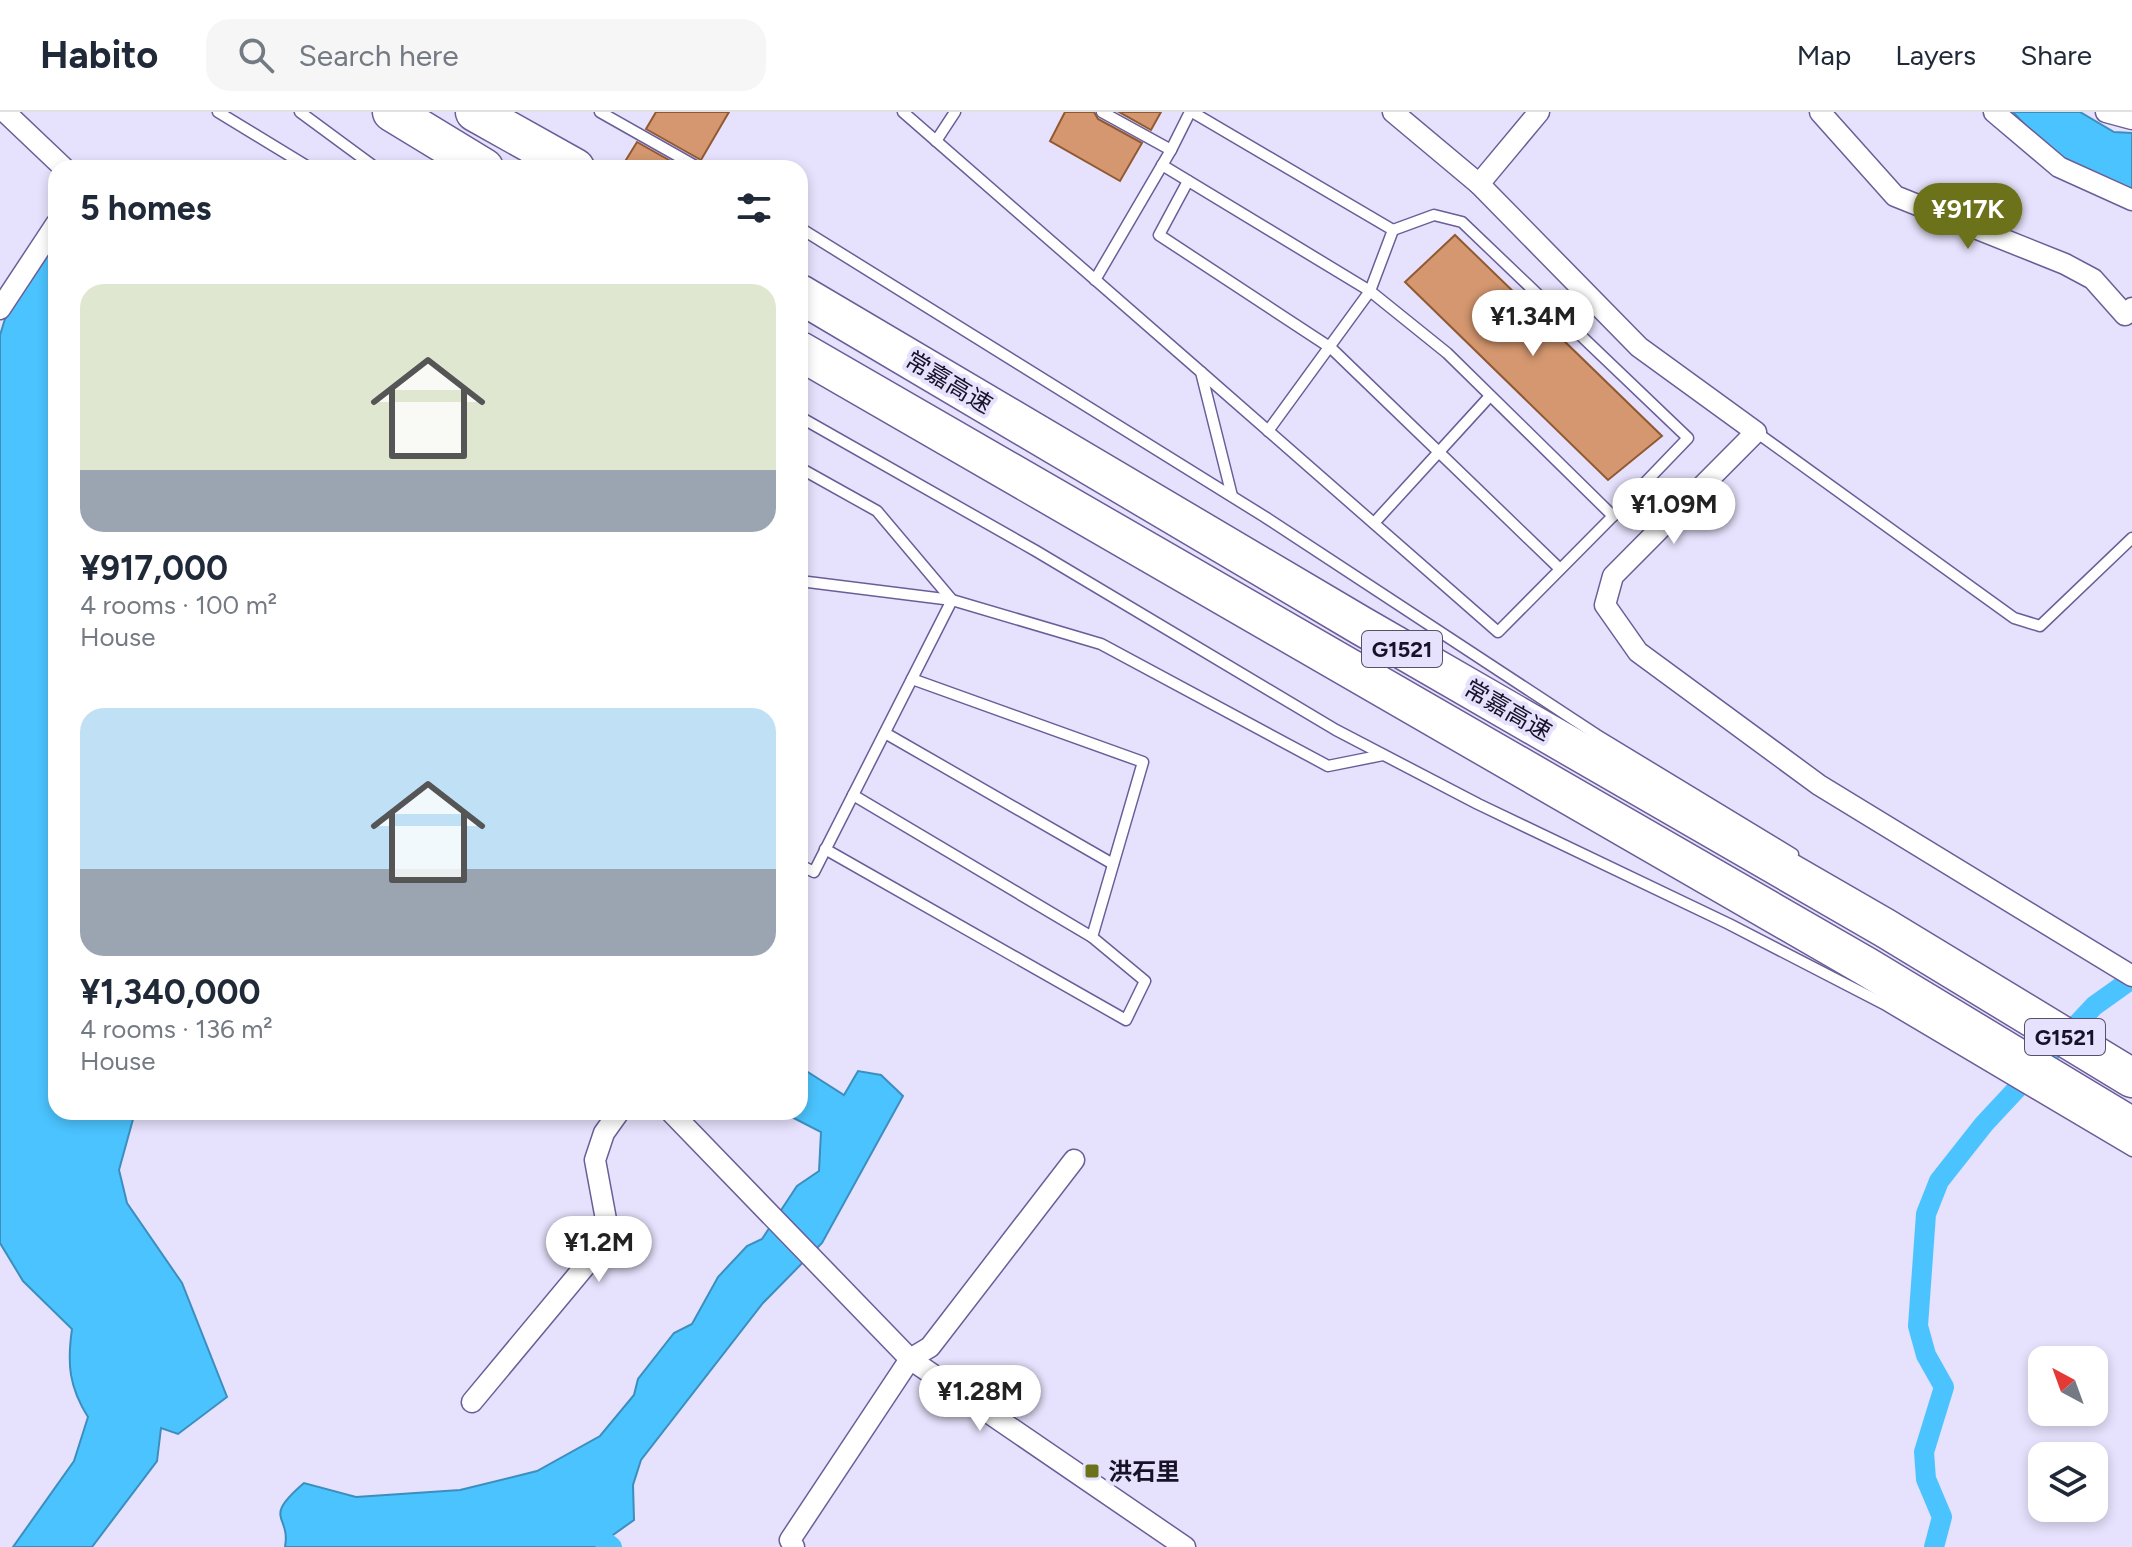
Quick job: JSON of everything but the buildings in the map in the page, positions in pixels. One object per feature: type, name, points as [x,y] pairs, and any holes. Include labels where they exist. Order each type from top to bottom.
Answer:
[{"type":"highway","points":[[392,112],[471,160]]},
{"type":"highway","points":[[475,112],[561,160]]},
{"type":"highway","name":"常嘉高速","points":[[808,299],[2007,1001],[2128,1076]]},
{"type":"highway","name":"常嘉高速","points":[[808,356],[1867,967],[1985,1050],[2100,1107],[2132,1127]]},
{"type":"street","points":[[5,112],[56,160]]},
{"type":"street","points":[[1393,112],[1479,184],[1639,347],[1756,432],[1613,576],[1605,605],[1638,652],[1819,785],[2132,976]]},
{"type":"street","points":[[1820,112],[1895,196],[2065,264],[2093,279],[2125,315],[2132,308]]},
{"type":"street","points":[[1994,112],[2059,167],[2132,200]]},
{"type":"street","points":[[2106,112],[2132,119]]},
{"type":"street","points":[[1479,184],[1534,114]]},
{"type":"street","points":[[0,309],[48,236]]},
{"type":"street","points":[[472,1402],[591,1259],[607,1225],[595,1160],[604,1133],[613,1120]]},
{"type":"street","points":[[679,1120],[822,1264],[910,1359],[1185,1547]]},
{"type":"street","points":[[794,1547],[790,1540],[910,1359],[930,1347],[1074,1160]]},
{"type":"lane","points":[[218,112],[297,160]]},
{"type":"lane","points":[[300,112],[365,160]]},
{"type":"lane","points":[[600,112],[685,160]]},
{"type":"lane","points":[[903,112],[1268,431],[1374,523],[1498,632],[1688,438],[1462,222],[1434,215],[1393,230],[1370,291],[1268,431]]},
{"type":"lane","points":[[936,141],[955,112]]},
{"type":"lane","points":[[1102,112],[1171,150]]},
{"type":"lane","points":[[1095,280],[1191,112],[1393,230]]},
{"type":"lane","points":[[1162,165],[1370,291],[1447,353],[1613,516]]},
{"type":"lane","points":[[1188,181],[1159,235],[1331,348],[1560,569]]},
{"type":"lane","points":[[808,233],[1232,496],[1597,735],[1809,864]]},
{"type":"lane","points":[[1201,372],[1232,496]]},
{"type":"lane","points":[[1374,523],[1490,396]]},
{"type":"lane","points":[[808,422],[1383,755],[1884,1004],[1985,1050],[2056,1106],[2132,1151]]},
{"type":"lane","points":[[1756,432],[2014,618],[2040,626],[2132,538]]},
{"type":"lane","points":[[808,472],[877,511],[952,600]]},
{"type":"lane","points":[[808,582],[952,600],[1101,644],[1328,766],[1383,755]]},
{"type":"lane","points":[[808,869],[814,872],[952,600]]},
{"type":"lane","points":[[912,679],[1143,762],[1092,937]]},
{"type":"lane","points":[[885,733],[1113,864]]},
{"type":"lane","points":[[825,849],[1126,1020],[1145,981],[1092,937],[853,795]]},
{"type":"lane","points":[[1884,913],[2007,1001]]},
{"type":"water","points":[[2013,112],[2080,112],[2114,132],[2132,133],[2132,191],[2058,160]]},
{"type":"water","points":[[48,242],[48,1120],[133,1120],[119,1170],[127,1203],[182,1283],[227,1397],[178,1434],[161,1428],[157,1461],[92,1547],[13,1547],[74,1461],[88,1417],[71,1375],[72,1329],[23,1281],[0,1243],[0,335],[5,319]]},
{"type":"water","points":[[858,1071],[881,1075],[903,1096],[822,1243],[763,1303],[641,1460],[633,1485],[634,1520],[596,1547],[285,1547],[281,1511],[291,1495],[304,1483],[356,1497],[460,1490],[537,1471],[600,1436],[634,1395],[638,1379],[674,1333],[692,1324],[718,1277],[747,1246],[762,1239],[797,1186],[819,1171],[821,1132],[798,1120],[808,1120],[808,1072],[844,1095]]},
{"type":"waterway","points":[[1934,1547],[1942,1517],[1926,1479],[1924,1452],[1944,1387],[1926,1355],[1918,1326],[1926,1214],[1939,1181],[1984,1124],[2094,1006],[2132,979]]},
{"type":"waterway","points":[[584,1524],[612,1547]]},
{"type":"place","name":"洪石里","points":[[1092,1471]]}]
